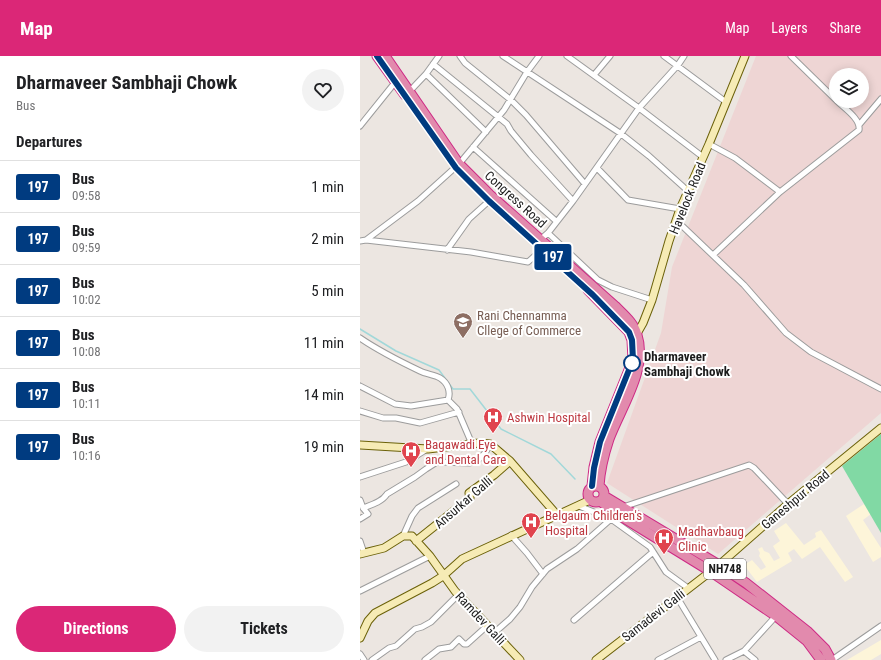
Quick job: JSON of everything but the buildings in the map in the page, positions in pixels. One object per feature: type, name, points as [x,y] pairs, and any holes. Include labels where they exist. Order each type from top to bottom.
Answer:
[{"type":"highway","name":"Congress Road","points":[[377,56],[398,79],[457,166],[489,201],[544,245]]},
{"type":"highway","name":"Congress Road","points":[[386,56],[398,79]]},
{"type":"highway","name":"Congress Road","points":[[457,166],[626,317],[635,337]]},
{"type":"highway","points":[[590,500],[587,494],[590,488],[596,486],[594,468],[600,442],[633,360],[635,337]]},
{"type":"highway","name":"NH748","points":[[596,486],[603,489],[602,499]]},
{"type":"highway","name":"NH748","points":[[590,500],[594,502],[602,499]]},
{"type":"highway","name":"NH748","points":[[602,499],[617,514],[710,571],[776,616],[807,641],[821,660]]},
{"type":"highway","name":"NH748","points":[[617,514],[719,565],[777,607],[807,631],[825,649],[831,660]]},
{"type":"street","points":[[408,93],[426,74],[439,56]]},
{"type":"street","points":[[460,56],[470,68],[511,100],[526,115],[585,184]]},
{"type":"street","points":[[503,56],[620,133],[649,156],[688,191]]},
{"type":"street","points":[[366,240],[418,201],[457,166],[511,100],[527,72],[539,56]]},
{"type":"street","points":[[567,56],[703,157]]},
{"type":"street","points":[[594,75],[610,56]]},
{"type":"street","points":[[664,56],[726,102]]},
{"type":"street","points":[[360,241],[366,240],[471,252],[528,262],[544,245],[548,232],[573,201],[620,133],[639,108],[678,65],[684,56]]},
{"type":"street","points":[[791,56],[829,94]]},
{"type":"street","name":"Havelock Road","points":[[635,337],[643,323],[652,300],[680,209],[709,144],[744,57]]},
{"type":"street","points":[[434,64],[498,116],[573,201]]},
{"type":"street","points":[[426,74],[486,132]]},
{"type":"street","points":[[360,126],[398,79]]},
{"type":"street","points":[[713,255],[780,192],[858,130],[859,125],[881,98]]},
{"type":"street","points":[[844,108],[857,120],[859,125]]},
{"type":"street","points":[[709,144],[735,158],[780,192]]},
{"type":"street","points":[[473,147],[556,221]]},
{"type":"street","points":[[596,168],[631,201],[680,209]]},
{"type":"street","points":[[447,250],[469,219],[489,201]]},
{"type":"street","points":[[676,220],[744,285],[786,333],[811,352],[881,389]]},
{"type":"street","points":[[548,232],[598,280],[612,287],[652,300]]},
{"type":"street","points":[[360,338],[390,357],[425,373],[441,378],[448,386],[450,394],[448,400]]},
{"type":"street","points":[[360,386],[395,404],[411,406],[448,400]]},
{"type":"street","points":[[448,400],[458,409],[472,444]]},
{"type":"street","points":[[360,411],[383,418],[396,418],[420,423],[459,412]]},
{"type":"street","name":"Ganeshpur Road","points":[[710,571],[719,565],[788,504],[881,428]]},
{"type":"street","points":[[360,445],[428,449],[472,444],[490,444],[510,461],[557,515]]},
{"type":"street","points":[[362,508],[378,502],[387,494],[437,462],[470,463],[477,461],[485,453],[490,444]]},
{"type":"street","points":[[360,477],[406,462],[428,449]]},
{"type":"street","name":"Ansurkar Galli","points":[[416,541],[470,498],[469,493],[510,461]]},
{"type":"street","points":[[494,633],[510,619],[520,607],[532,587],[547,569],[576,549],[617,514],[749,465],[754,468],[788,504]]},
{"type":"street","points":[[403,536],[412,516],[418,508],[456,484]]},
{"type":"street","points":[[360,500],[362,508],[368,514],[360,519]]},
{"type":"street","points":[[360,638],[368,621],[375,613],[432,583],[443,576],[462,559],[511,535],[590,500]]},
{"type":"street","points":[[579,506],[617,514],[650,547],[666,572],[688,588]]},
{"type":"street","points":[[511,535],[543,574]]},
{"type":"street","points":[[360,540],[362,554],[384,548],[403,536],[412,536],[416,541]]},
{"type":"street","name":"Ramdev Galli","points":[[416,541],[430,556],[458,595],[520,660]]},
{"type":"street","points":[[574,620],[653,552]]},
{"type":"street","points":[[360,591],[430,556]]},
{"type":"street","name":"Samadevi Galli","points":[[600,659],[710,571]]},
{"type":"street","points":[[372,660],[389,648],[396,646],[415,629],[422,628],[431,622],[458,595]]},
{"type":"street","points":[[677,597],[715,660]]},
{"type":"street","points":[[726,660],[744,651],[776,616]]},
{"type":"street","points":[[425,660],[439,649],[451,647],[459,639],[464,644],[467,644],[487,626]]},
{"type":"street","points":[[831,660],[881,626]]},
{"type":"street","points":[[658,660],[701,637]]},
{"type":"street","points":[[744,651],[755,660]]},
{"type":"street","points":[[360,654],[364,660]]},
{"type":"shaded area","points":[[756,56],[881,56],[881,413],[718,554],[607,483],[661,333],[672,267]]},
{"type":"shaded area","points":[[864,504],[871,514],[863,520],[881,548],[881,557],[873,562],[846,516]]},
{"type":"shaded area","points":[[786,523],[804,545],[816,537],[815,533],[821,530],[853,577],[845,582],[820,547],[802,559],[794,549],[788,553],[792,561],[757,582],[744,565],[752,560],[761,570],[766,567],[759,556],[760,553],[758,549],[762,547],[764,551],[769,553],[774,561],[780,558],[773,546],[780,541],[774,531]]},
{"type":"shaded area","points":[[881,640],[881,654],[871,660],[847,660]]},
{"type":"green space","points":[[881,434],[881,533],[842,466]]},
{"type":"waterway","points":[[360,329],[396,351],[439,370],[453,389],[470,389],[501,429],[551,454],[575,479]]},
{"type":"bus line","name":"197","points":[[377,56],[406,95],[456,168],[489,201],[593,295],[629,332],[632,340],[633,360],[600,442],[594,468],[592,486]]},
{"type":"place","name":"Rani Chennamma Cllege of Commerce","points":[[463,339]]},
{"type":"place","name":"Dharmaveer Sambhaji Chowk","points":[[632,363]]},
{"type":"place","name":"Ashwin Hospital","points":[[493,434]]},
{"type":"place","name":"Bagawadi Eye and Dental Care","points":[[411,468]]},
{"type":"place","name":"Belgaum Children's Hospital","points":[[531,539]]},
{"type":"place","name":"Madhavbaug Clinic","points":[[664,555]]}]
